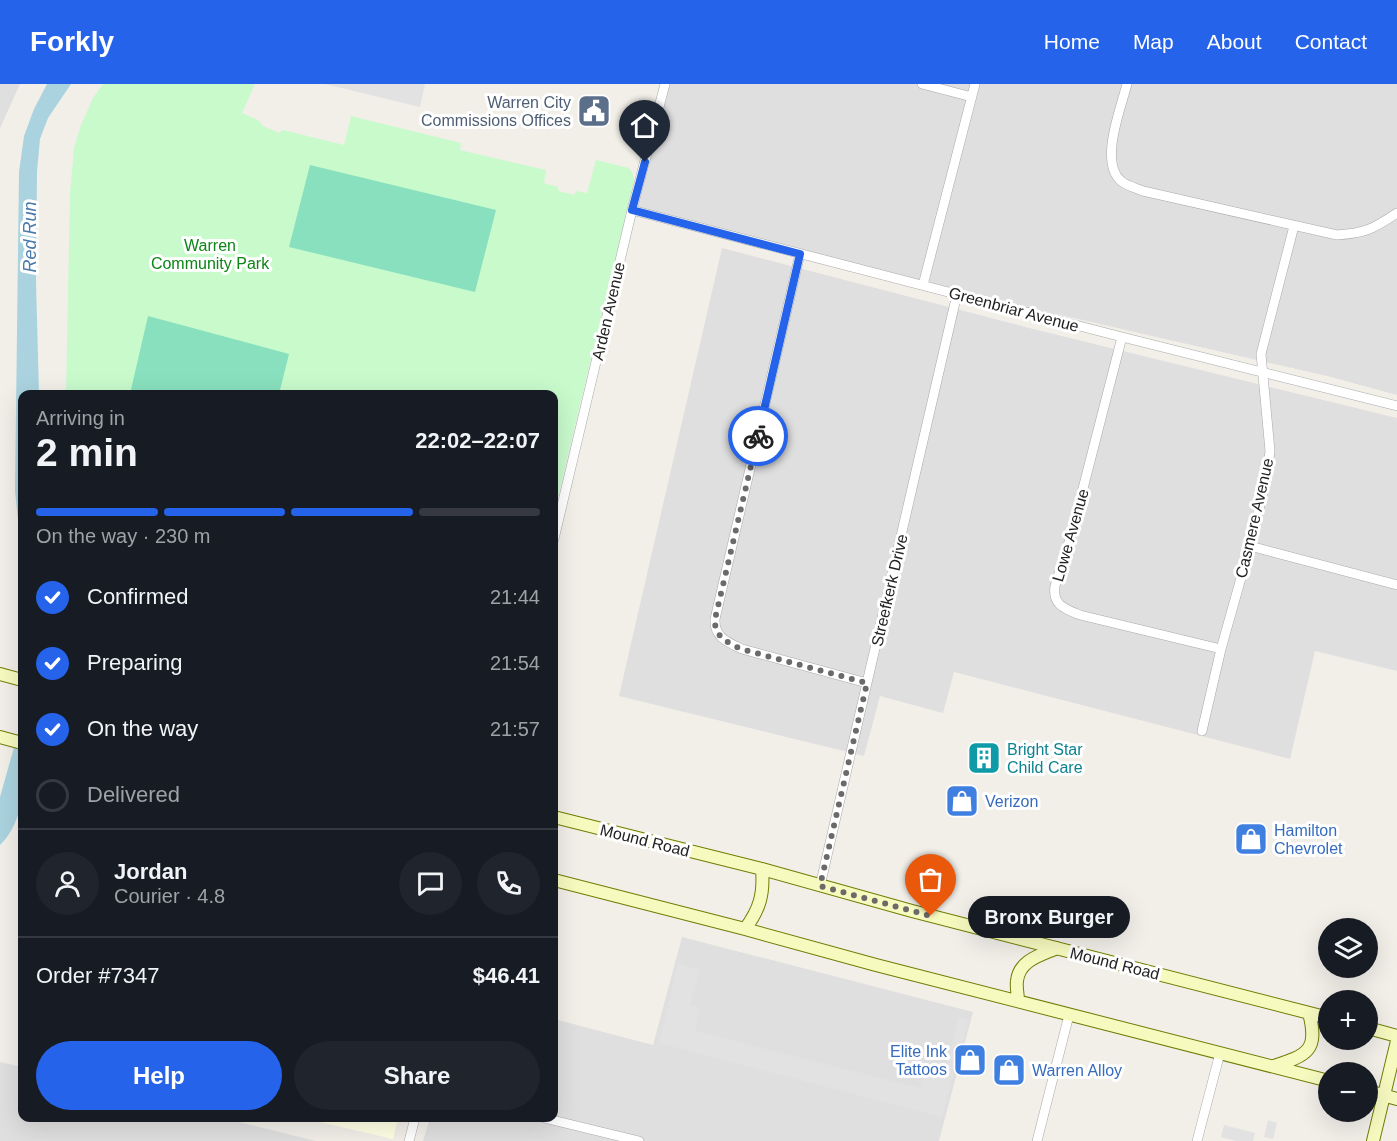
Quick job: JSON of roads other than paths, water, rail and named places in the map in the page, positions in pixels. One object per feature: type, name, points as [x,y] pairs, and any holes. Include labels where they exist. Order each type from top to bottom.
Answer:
[{"type":"main road","points":[[0,674],[18,679]]},
{"type":"main road","name":"Mound Road","points":[[558,818],[762,869],[1318,1015]]},
{"type":"main road","points":[[745,929],[752,921],[761,902],[762,869]]},
{"type":"main road","points":[[558,881],[1318,1078]]},
{"type":"main road","points":[[1018,1001],[1017,980],[1023,965],[1057,948]]},
{"type":"main road","points":[[1273,1066],[1299,1057],[1311,1045],[1314,1036],[1309,1013]]},
{"type":"main road","points":[[1378,1031],[1397,1036]]},
{"type":"main road","points":[[1373,1141],[1391,1097],[1397,1041]]},
{"type":"street","name":"Arden Avenue","points":[[558,517],[665,84]]},
{"type":"street","points":[[922,84],[972,97]]},
{"type":"street","points":[[923,285],[975,84]]},
{"type":"street","points":[[1127,84],[1111,153],[1111,163],[1120,180],[1130,186],[1143,191],[1337,235],[1358,233],[1375,227],[1397,213]]},
{"type":"street","name":"Greenbriar Avenue","points":[[632,210],[1397,406]]},
{"type":"street","name":"Casmere Avenue","points":[[1202,731],[1221,649],[1266,480],[1270,451],[1261,354],[1294,226]]},
{"type":"street","points":[[800,254],[714,627],[721,638],[741,649],[867,683]]},
{"type":"street","name":"Streefkerk Drive","points":[[820,886],[957,294]]},
{"type":"street","name":"Lowe Avenue","points":[[1122,337],[1070,539],[1055,586],[1056,601],[1080,615],[1221,649]]},
{"type":"street","points":[[1250,546],[1397,585]]},
{"type":"street","points":[[1037,1141],[1069,1014]]},
{"type":"street","points":[[1197,1141],[1220,1053]]},
{"type":"street","points":[[558,1121],[639,1141]]},
{"type":"street","points":[[409,1141],[414,1122]]},
{"type":"water","name":"Red Run","points":[[47,84],[71,84],[48,118],[40,139],[37,171],[36,282],[39,390],[18,390],[18,520],[15,491],[19,172],[24,136]]},
{"type":"water","points":[[18,733],[18,813],[11,831],[0,845],[0,797]]},
{"type":"place","name":"Warren City Commissions Offices","points":[[594,111]]},
{"type":"place","name":"Bright Star Child Care","points":[[984,758]]},
{"type":"place","name":"Verizon","points":[[962,801]]},
{"type":"place","name":"Hamilton Chevrolet","points":[[1251,839]]},
{"type":"place","name":"Bronx Burger","points":[[931,916]]},
{"type":"place","name":"Elite Ink Tattoos","points":[[970,1060]]},
{"type":"place","name":"Warren Alloy","points":[[1009,1070]]},
{"type":"park label","name":"Warren Community Park","points":[[210,254]]}]
